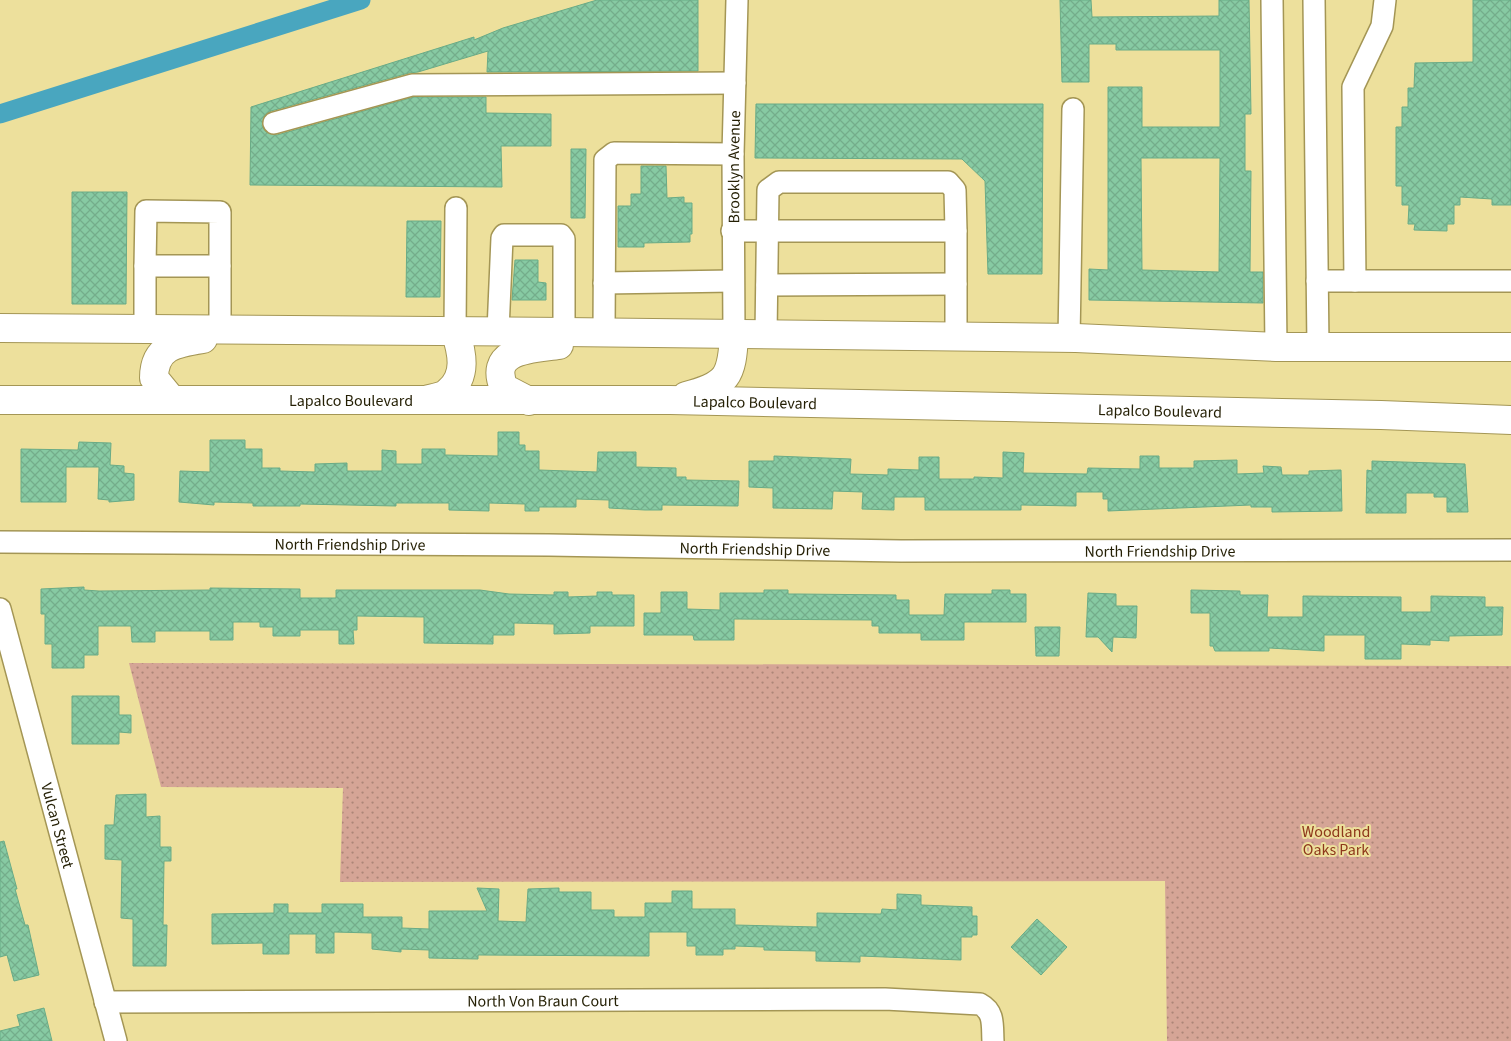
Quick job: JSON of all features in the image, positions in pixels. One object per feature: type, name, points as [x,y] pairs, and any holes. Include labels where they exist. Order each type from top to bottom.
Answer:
[{"type":"main road","points":[[0,328],[455,330],[1069,339],[1276,347],[1511,347]]},
{"type":"main road","points":[[172,400],[154,378],[154,367],[158,357],[166,350],[177,342],[264,330]]},
{"type":"main road","points":[[426,400],[448,393],[461,375],[462,362],[455,330]]},
{"type":"main road","points":[[529,401],[504,388],[501,380],[500,372],[504,362],[515,351],[569,344],[617,341],[659,333]]},
{"type":"main road","points":[[670,400],[707,390],[723,380],[732,365],[734,335]]},
{"type":"main road","name":"Lapalco Boulevard","points":[[0,400],[670,400],[1381,415],[1511,420]]},
{"type":"main road","points":[[1459,419],[1511,412]]},
{"type":"street","name":"Brooklyn Avenue","points":[[734,335],[732,154],[737,0]]},
{"type":"street","points":[[1272,0],[1276,347]]},
{"type":"street","points":[[1314,0],[1318,347]]},
{"type":"street","points":[[1354,281],[1353,87],[1382,26],[1385,0]]},
{"type":"street","points":[[274,124],[412,85],[735,83]]},
{"type":"street","points":[[1069,339],[1074,109]]},
{"type":"street","points":[[604,332],[605,160],[614,153],[732,154]]},
{"type":"street","points":[[766,335],[768,190],[780,182],[948,182],[955,190],[956,337]]},
{"type":"street","points":[[455,330],[456,208]]},
{"type":"street","points":[[145,329],[146,211],[220,212],[220,329]]},
{"type":"street","points":[[732,230],[956,231]]},
{"type":"street","points":[[498,331],[500,245],[502,238],[504,235],[561,235],[564,239],[564,332]]},
{"type":"street","points":[[146,266],[220,266]]},
{"type":"street","points":[[604,283],[733,281]]},
{"type":"street","points":[[1317,281],[1511,281]]},
{"type":"street","points":[[767,285],[956,284]]},
{"type":"street","name":"North Friendship Drive","points":[[0,542],[549,545],[901,551],[1511,550]]},
{"type":"street","name":"Vulcan Street","points":[[0,610],[116,1041]]},
{"type":"street","name":"North Von Braun Court","points":[[106,1002],[885,999],[980,1004],[988,1008],[992,1017],[992,1041]]},
{"type":"green space","name":"Woodland Oaks Park","points":[[129,663],[1511,666],[1511,1041],[1167,1041],[1165,881],[340,882],[343,788],[161,787]]},
{"type":"building","points":[[597,0],[698,0],[698,71],[487,72],[488,51],[418,72],[271,111],[265,115],[262,126],[266,132],[277,135],[414,97],[486,97],[486,113],[551,114],[551,146],[501,146],[502,187],[250,185],[251,107],[474,37],[474,40],[503,28]]},
{"type":"building","points":[[1060,0],[1091,0],[1092,17],[1219,16],[1219,0],[1249,0],[1251,114],[1245,114],[1245,171],[1251,171],[1250,272],[1263,272],[1263,303],[1089,300],[1089,269],[1108,270],[1108,87],[1142,87],[1142,127],[1220,127],[1220,50],[1116,50],[1116,44],[1089,44],[1089,82],[1062,82]],"holes":[[[1141,158],[1220,158],[1219,272],[1142,270]]]},
{"type":"building","points":[[1473,0],[1511,0],[1511,205],[1492,205],[1492,199],[1460,197],[1460,205],[1454,205],[1454,224],[1447,224],[1447,231],[1414,230],[1415,224],[1408,224],[1409,205],[1402,205],[1402,186],[1396,186],[1396,127],[1402,127],[1402,107],[1408,107],[1408,88],[1414,88],[1415,63],[1473,62]]},
{"type":"building","points":[[756,104],[1043,104],[1042,274],[988,274],[985,181],[962,159],[755,158]]},
{"type":"building","points":[[571,149],[586,149],[585,218],[571,218]]},
{"type":"building","points":[[641,166],[666,166],[667,198],[684,197],[684,203],[692,203],[692,234],[690,234],[690,242],[644,243],[644,247],[618,247],[618,206],[631,206],[631,194],[641,194]]},
{"type":"building","points":[[72,192],[127,192],[126,304],[72,304]]},
{"type":"building","points":[[407,221],[441,221],[440,297],[406,297]]},
{"type":"building","points":[[515,260],[538,260],[538,282],[546,283],[546,300],[512,300]]},
{"type":"building","points":[[498,432],[519,432],[519,445],[525,445],[525,451],[539,451],[539,470],[597,472],[598,452],[636,452],[636,467],[676,468],[676,477],[686,477],[686,480],[739,481],[738,506],[662,505],[662,510],[645,510],[609,508],[609,500],[576,499],[576,507],[539,507],[539,511],[525,511],[525,504],[489,503],[489,511],[449,510],[449,503],[396,503],[396,506],[300,504],[300,506],[253,506],[253,503],[214,502],[214,505],[179,502],[180,471],[210,472],[210,440],[245,440],[245,449],[262,449],[262,468],[280,468],[280,471],[315,472],[315,464],[347,463],[347,471],[382,471],[382,450],[396,451],[396,464],[422,464],[422,449],[445,449],[445,455],[498,456]]},
{"type":"building","points":[[79,442],[111,443],[110,465],[124,466],[124,473],[134,474],[134,500],[109,502],[109,500],[98,499],[99,467],[66,467],[66,502],[21,502],[21,449],[78,450]]},
{"type":"building","points":[[1003,452],[1024,453],[1023,473],[1087,474],[1088,468],[1140,469],[1140,456],[1159,456],[1159,468],[1194,468],[1194,461],[1237,460],[1237,474],[1264,473],[1263,466],[1281,467],[1282,475],[1309,475],[1309,471],[1341,470],[1342,511],[1272,512],[1272,507],[1251,507],[1251,505],[1108,511],[1108,499],[1103,499],[1103,492],[1076,492],[1076,506],[1021,505],[1021,510],[925,510],[925,497],[894,497],[894,510],[862,509],[863,492],[833,491],[832,509],[773,508],[773,488],[749,487],[749,461],[774,461],[774,456],[851,459],[850,474],[888,475],[888,469],[919,470],[919,457],[939,457],[939,479],[974,479],[974,477],[1003,478]]},
{"type":"building","points":[[1372,461],[1465,464],[1468,512],[1447,512],[1447,497],[1434,497],[1434,493],[1406,493],[1406,513],[1366,513],[1367,470],[1372,471]]},
{"type":"building","points":[[84,587],[84,590],[99,591],[210,590],[210,588],[300,589],[300,598],[336,598],[336,590],[480,590],[509,594],[554,595],[554,592],[568,592],[568,597],[597,596],[597,592],[612,592],[612,595],[634,595],[634,626],[590,626],[590,633],[554,634],[554,624],[514,623],[514,635],[493,635],[493,644],[424,643],[424,617],[357,616],[357,630],[353,630],[354,644],[339,644],[339,630],[300,630],[300,636],[273,636],[273,627],[260,627],[260,622],[233,622],[233,640],[210,640],[210,631],[155,631],[155,642],[132,642],[131,626],[98,626],[98,655],[84,655],[84,668],[52,668],[52,644],[45,644],[45,614],[41,614],[41,589]]},
{"type":"building","points":[[764,590],[788,590],[788,594],[896,595],[896,600],[909,600],[909,615],[944,615],[945,594],[992,594],[992,590],[1010,590],[1010,594],[1026,594],[1026,622],[964,622],[964,640],[921,640],[921,633],[879,633],[879,626],[872,626],[872,620],[734,619],[734,640],[694,640],[693,635],[644,635],[644,613],[661,613],[661,592],[687,592],[687,609],[720,610],[720,593],[764,593]]},
{"type":"building","points":[[1191,590],[1240,591],[1240,595],[1268,595],[1267,617],[1303,617],[1303,596],[1401,597],[1401,612],[1431,612],[1431,596],[1485,597],[1485,607],[1503,607],[1502,635],[1449,636],[1449,641],[1430,640],[1430,645],[1401,644],[1401,659],[1365,659],[1365,635],[1324,635],[1324,651],[1269,648],[1269,651],[1215,651],[1213,646],[1210,646],[1210,613],[1191,613]]},
{"type":"building","points":[[1088,593],[1116,594],[1116,606],[1137,606],[1136,638],[1113,637],[1112,652],[1098,637],[1086,637]]},
{"type":"building","points":[[1035,627],[1060,627],[1059,656],[1036,656]]},
{"type":"building","points":[[72,696],[119,696],[119,715],[131,715],[131,733],[119,732],[119,744],[72,744]]},
{"type":"building","points":[[146,794],[146,817],[160,816],[160,847],[171,847],[171,861],[164,861],[163,925],[167,925],[166,966],[133,966],[133,919],[121,918],[122,860],[105,859],[105,825],[114,825],[116,795]]},
{"type":"building","points":[[4,841],[25,925],[28,925],[39,975],[14,981],[7,955],[0,957],[0,842]]},
{"type":"building","points":[[477,888],[499,889],[498,921],[526,922],[528,889],[559,888],[559,892],[591,892],[591,910],[614,910],[614,917],[645,917],[645,903],[672,903],[672,891],[692,891],[692,909],[735,909],[735,925],[817,927],[817,913],[881,914],[882,909],[897,910],[897,894],[921,895],[921,905],[972,907],[972,916],[977,916],[977,935],[961,937],[961,960],[860,956],[860,962],[816,961],[816,951],[764,950],[764,947],[735,946],[735,949],[723,949],[723,955],[696,955],[696,946],[687,946],[687,932],[649,932],[649,956],[478,955],[478,959],[429,958],[429,950],[401,949],[401,952],[372,949],[372,933],[334,932],[334,953],[316,953],[316,934],[289,934],[289,954],[263,954],[263,943],[212,944],[212,914],[274,913],[274,904],[288,904],[288,913],[322,913],[322,904],[363,904],[363,917],[402,917],[402,928],[429,929],[429,911],[487,911]]},
{"type":"building","points":[[1037,919],[1067,947],[1041,975],[1011,947]]},
{"type":"building","points":[[44,1008],[52,1041],[0,1041],[0,1031],[20,1026],[17,1015]]},
{"type":"waterway","points":[[0,114],[361,0]]}]
